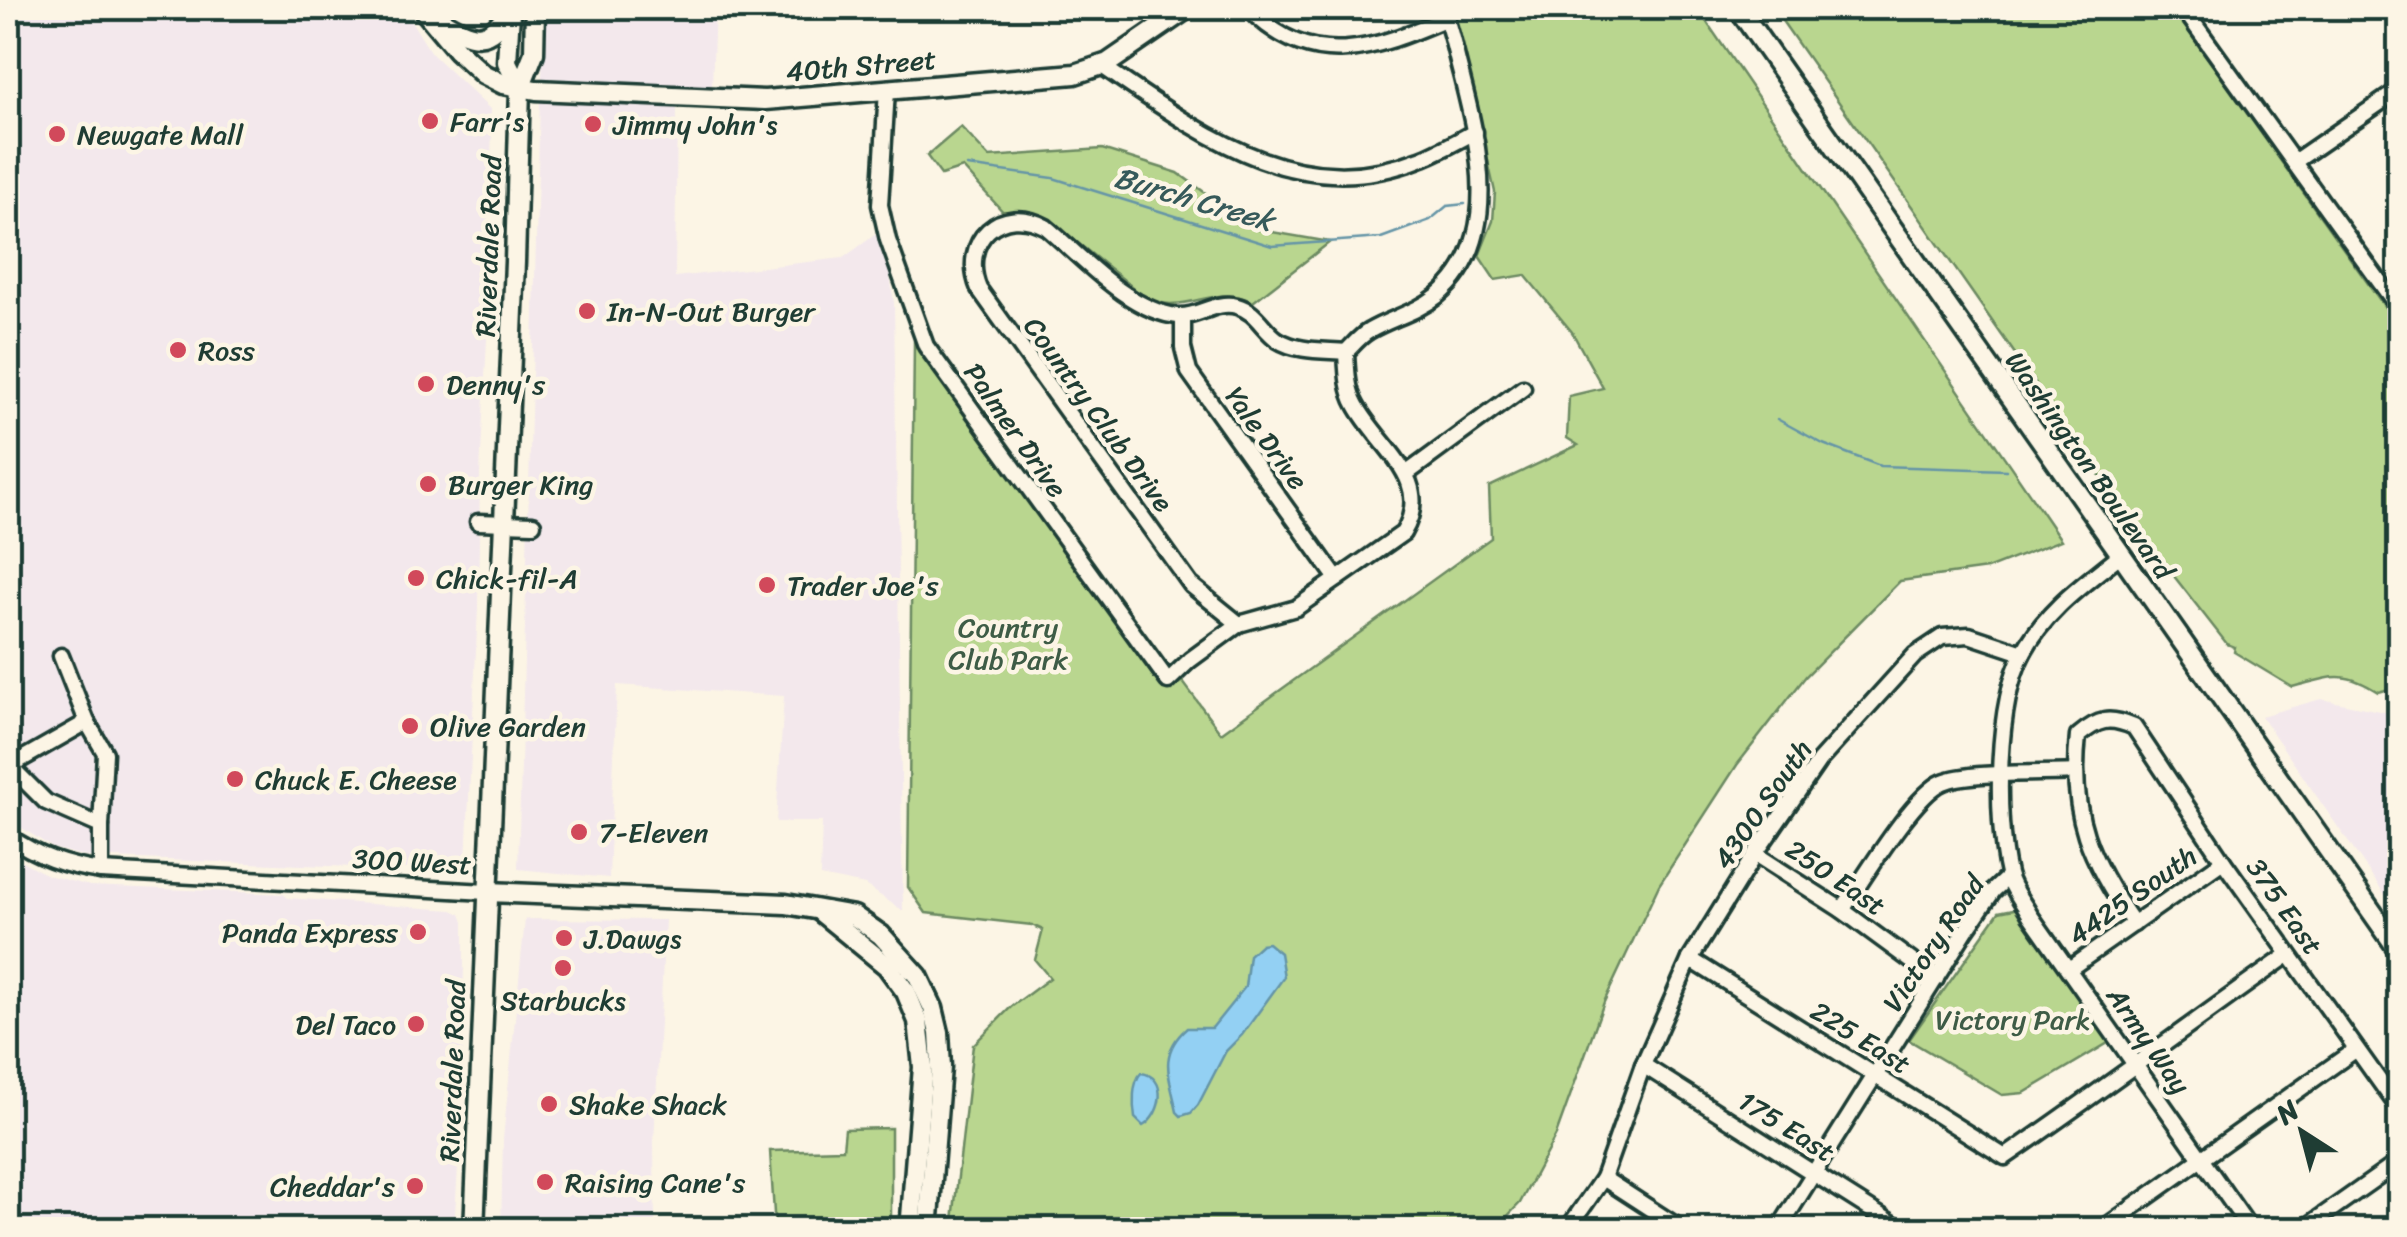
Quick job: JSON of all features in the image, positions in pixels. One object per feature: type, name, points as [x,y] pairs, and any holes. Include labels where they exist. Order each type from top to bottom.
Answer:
[{"type":"main road","points":[[424,9],[457,30],[480,36],[496,30],[510,8]]},
{"type":"main road","name":"Riverdale Road","points":[[510,8],[507,62],[520,98]]},
{"type":"main road","name":"Riverdale Road","points":[[474,1230],[520,98],[534,52],[535,8]]},
{"type":"main road","name":"40th Street","points":[[520,98],[766,100],[1058,76],[1102,66],[1188,8]]},
{"type":"main road","name":"Washington Boulevard","points":[[1738,8],[2400,952]]},
{"type":"main road","points":[[424,9],[476,68],[520,98]]},
{"type":"main road","name":"300 West","points":[[487,892],[786,904],[854,916],[888,940],[918,976],[933,1008],[942,1059],[928,1230]]},
{"type":"main road","points":[[821,911],[887,966],[906,992],[918,1021],[923,1066],[910,1230]]},
{"type":"street","points":[[1239,624],[1296,608],[1403,533],[1414,506],[1414,492],[1406,474],[1354,403],[1346,352],[1366,332],[1437,296],[1459,274],[1470,254],[1482,201],[1476,132],[1444,13],[1388,43],[1325,50],[1270,27],[1248,8]]},
{"type":"street","points":[[2183,8],[2400,310]]},
{"type":"street","points":[[2393,8],[2400,17]]},
{"type":"street","points":[[1102,66],[1235,152],[1277,167],[1356,175],[1418,160],[1476,132]]},
{"type":"street","points":[[2294,162],[2400,88]]},
{"type":"street","name":"Palmer Drive","points":[[886,90],[880,205],[888,240],[926,346],[1168,681],[1239,624]]},
{"type":"street","name":"Country Club Drive","points":[[1182,317],[1144,309],[1034,220],[1018,218],[992,228],[974,251],[974,276],[979,289],[1191,585],[1239,624]]},
{"type":"street","points":[[1182,317],[1209,306],[1239,306],[1282,342],[1346,352]]},
{"type":"street","name":"Yale Drive","points":[[1182,317],[1189,372],[1337,579]]},
{"type":"street","points":[[1406,474],[1523,388]]},
{"type":"street","points":[[478,522],[503,514],[533,524]]},
{"type":"street","points":[[2023,653],[2057,606],[2120,555]]},
{"type":"street","name":"4300 South","points":[[1567,1230],[1603,1178],[1643,1065],[1690,959],[1755,854],[1819,762],[1915,655],[1942,638],[1970,635],[2023,653]]},
{"type":"street","name":"Victory Road","points":[[1778,1230],[1993,891],[2008,877],[2000,794],[2003,713],[2023,653]]},
{"type":"street","points":[[61,656],[105,753],[101,871]]},
{"type":"street","name":"375 East","points":[[2074,772],[2078,736],[2096,721],[2114,718],[2134,727],[2223,862],[2400,1110]]},
{"type":"street","points":[[88,722],[9,766],[46,802],[101,826]]},
{"type":"street","points":[[1842,910],[1923,796],[1942,782],[1964,777],[2074,772],[2081,828],[2091,856],[2134,924]]},
{"type":"street","name":"300 West","points":[[8,836],[32,852],[68,866],[101,871],[487,892]]},
{"type":"street","name":"250 East","points":[[1755,854],[1842,910],[1936,980]]},
{"type":"street","name":"4425 South","points":[[2069,969],[2223,862]]},
{"type":"street","name":"Army Way","points":[[2008,877],[2030,915],[2252,1230]]},
{"type":"street","points":[[2136,1064],[2288,955]]},
{"type":"street","name":"225 East","points":[[1690,959],[2005,1157],[2136,1064]]},
{"type":"street","points":[[2101,1230],[2355,1050]]},
{"type":"street","name":"175 East","points":[[1643,1065],[1904,1230]]},
{"type":"street","points":[[2302,1230],[2400,1161]]},
{"type":"street","points":[[1603,1178],[1684,1230]]},
{"type":"shaded area","points":[[8,8],[403,8],[431,53],[490,109],[485,271],[488,320],[478,608],[466,861],[461,871],[86,857],[53,848],[8,819]]},
{"type":"shaded area","points":[[544,8],[715,8],[712,86],[542,78]]},
{"type":"shaded area","points":[[540,101],[677,108],[675,277],[843,258],[883,229],[894,303],[903,911],[865,885],[820,876],[822,822],[776,822],[784,696],[617,685],[609,878],[518,869]]},
{"type":"shaded area","points":[[2321,699],[2399,715],[2399,915],[2261,716]]},
{"type":"shaded area","points":[[8,853],[47,875],[90,886],[283,894],[288,898],[452,910],[461,914],[461,1121],[454,1229],[8,1229]]},
{"type":"shaded area","points":[[525,919],[665,920],[654,1143],[655,1229],[501,1229],[503,1139]]},
{"type":"green space","name":"Country Club Park","points":[[1453,8],[1697,8],[2061,540],[1987,569],[1900,581],[1806,676],[1737,765],[1659,885],[1604,1002],[1556,1135],[1520,1203],[1495,1229],[952,1229],[973,1045],[1011,1007],[1050,978],[1035,960],[1043,930],[1032,925],[926,913],[908,887],[914,343],[1160,685],[1171,690],[1180,678],[1221,733],[1491,538],[1489,487],[1578,445],[1567,438],[1569,396],[1603,388],[1572,332],[1525,275],[1495,280],[1479,256],[1493,221],[1495,192]]},
{"type":"green space","points":[[1773,8],[2172,8],[2399,327],[2399,690],[2378,692],[2355,680],[2336,677],[2292,687],[2234,652],[2235,647],[2227,644],[2141,534]]},
{"type":"green space","points":[[961,127],[989,157],[1102,149],[1178,173],[1255,229],[1330,242],[1253,302],[1226,295],[1175,304],[1148,299],[1051,221],[1032,213],[1006,215],[963,168],[941,175],[927,156]]},
{"type":"green space","name":"Victory Park","points":[[2019,908],[2113,1040],[2024,1093],[2002,1095],[1909,1040],[1999,912]]},
{"type":"green space","points":[[891,1128],[891,1229],[775,1229],[770,1151],[843,1149],[845,1129]]},
{"type":"water","points":[[1268,943],[1280,953],[1284,977],[1226,1051],[1198,1105],[1181,1116],[1169,1077],[1172,1047],[1187,1028],[1212,1028],[1245,987],[1249,955]]},
{"type":"water","points":[[1141,1073],[1156,1081],[1160,1096],[1155,1113],[1143,1126],[1135,1118],[1134,1107]]},
{"type":"waterway","name":"Burch Creek","points":[[967,166],[1053,178],[1272,246],[1381,238],[1430,220],[1447,206],[1465,204]]},
{"type":"waterway","name":"Burch Creek","points":[[1777,419],[1823,444],[1880,466],[2006,470]]},
{"type":"place","name":"Farr's","points":[[430,121]]},
{"type":"place","name":"Jimmy John's","points":[[593,124]]},
{"type":"place","name":"Newgate Mall","points":[[57,134]]},
{"type":"place","name":"In-N-Out Burger","points":[[587,311]]},
{"type":"place","name":"Ross","points":[[178,350]]},
{"type":"place","name":"Denny's","points":[[426,384]]},
{"type":"place","name":"Burger King","points":[[428,484]]},
{"type":"place","name":"Chick-fil-A","points":[[416,578]]},
{"type":"place","name":"Trader Joe's","points":[[767,585]]},
{"type":"place","name":"Olive Garden","points":[[410,726]]},
{"type":"place","name":"Chuck E. Cheese","points":[[235,779]]},
{"type":"place","name":"7-Eleven","points":[[579,832]]},
{"type":"place","name":"Panda Express","points":[[418,932]]},
{"type":"place","name":"J.Dawgs","points":[[564,938]]},
{"type":"place","name":"Starbucks","points":[[563,968]]},
{"type":"place","name":"Del Taco","points":[[416,1024]]},
{"type":"place","name":"Shake Shack","points":[[549,1104]]},
{"type":"place","name":"Raising Cane's","points":[[545,1182]]},
{"type":"place","name":"Cheddar's","points":[[415,1186]]}]
